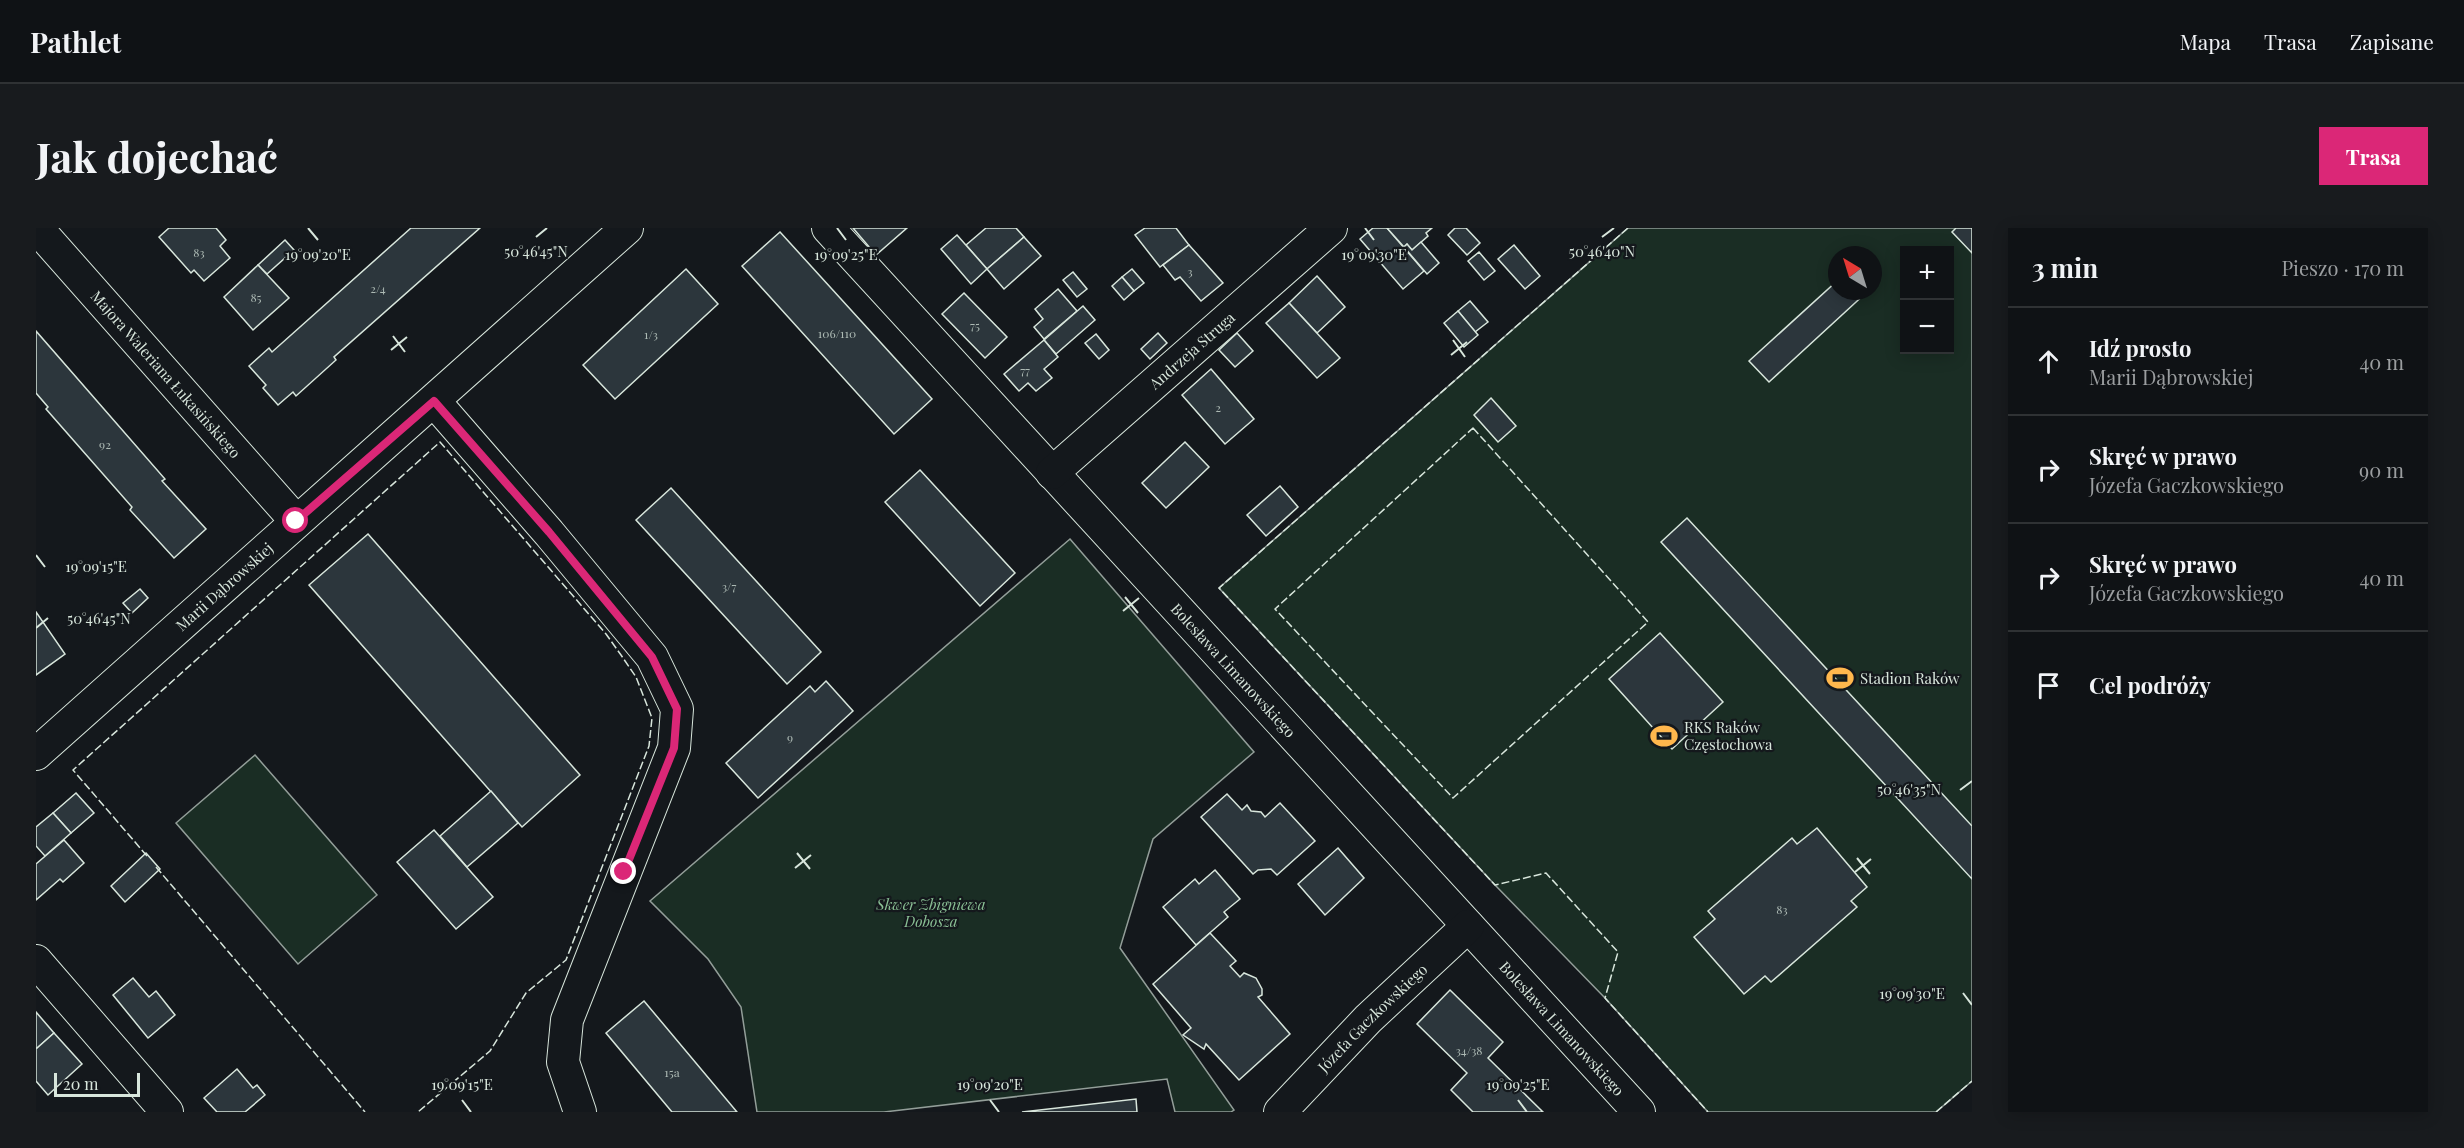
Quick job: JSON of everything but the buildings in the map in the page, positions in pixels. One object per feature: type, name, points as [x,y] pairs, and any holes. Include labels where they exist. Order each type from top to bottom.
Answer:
[{"type":"street","name":"Majora Waleriana Łukasińskiego","points":[[37,228],[296,521]]},
{"type":"street","name":"Marii Dąbrowskiej","points":[[36,754],[627,228]]},
{"type":"street","name":"Bolesława Limanowskiego","points":[[828,228],[1639,1112]]},
{"type":"street","name":"Andrzeja Struga","points":[[1052,473],[1331,228]]},
{"type":"street","points":[[434,401],[549,532],[652,657],[677,709],[674,748],[567,1020],[563,1062],[580,1112]]},
{"type":"street","name":"Józefa Gaczkowskiego","points":[[1280,1112],[1368,1019],[1468,926]]},
{"type":"street","points":[[36,960],[167,1112]]},
{"type":"green space","name":"RKS Raków Częstochowa","points":[[1628,228],[1972,228],[1972,1081],[1936,1112],[1708,1112],[1605,998],[1495,885],[1219,588]]},
{"type":"green space","name":"Skwer Zbigniewa Dobosza","points":[[1070,539],[1254,752],[1153,839],[1120,948],[1234,1110],[1231,1112],[1175,1112],[1167,1079],[884,1112],[757,1112],[741,1007],[708,959],[650,901]]},
{"type":"green space","points":[[255,755],[377,895],[298,964],[176,823]]},
{"type":"fence","points":[[1628,228],[1219,588],[1495,885],[1546,873],[1618,952],[1605,998],[1708,1112]]},
{"type":"fence","points":[[1473,428],[1648,622],[1453,798],[1275,609],[1473,428]]},
{"type":"fence","points":[[147,856],[73,770],[440,442],[606,634],[636,677],[652,718],[649,746],[566,960],[526,993],[490,1051],[418,1112]]},
{"type":"fence","points":[[156,867],[365,1112]]},
{"type":"fence","points":[[1936,1112],[1972,1081]]},
{"type":"place","name":"Stadion Raków","points":[[1840,678]]},
{"type":"place","name":"RKS Raków Częstochowa","points":[[1664,736]]},
{"type":"route","points":[[296,521],[434,401],[549,532],[652,657],[677,709],[674,748],[624,872]]}]
